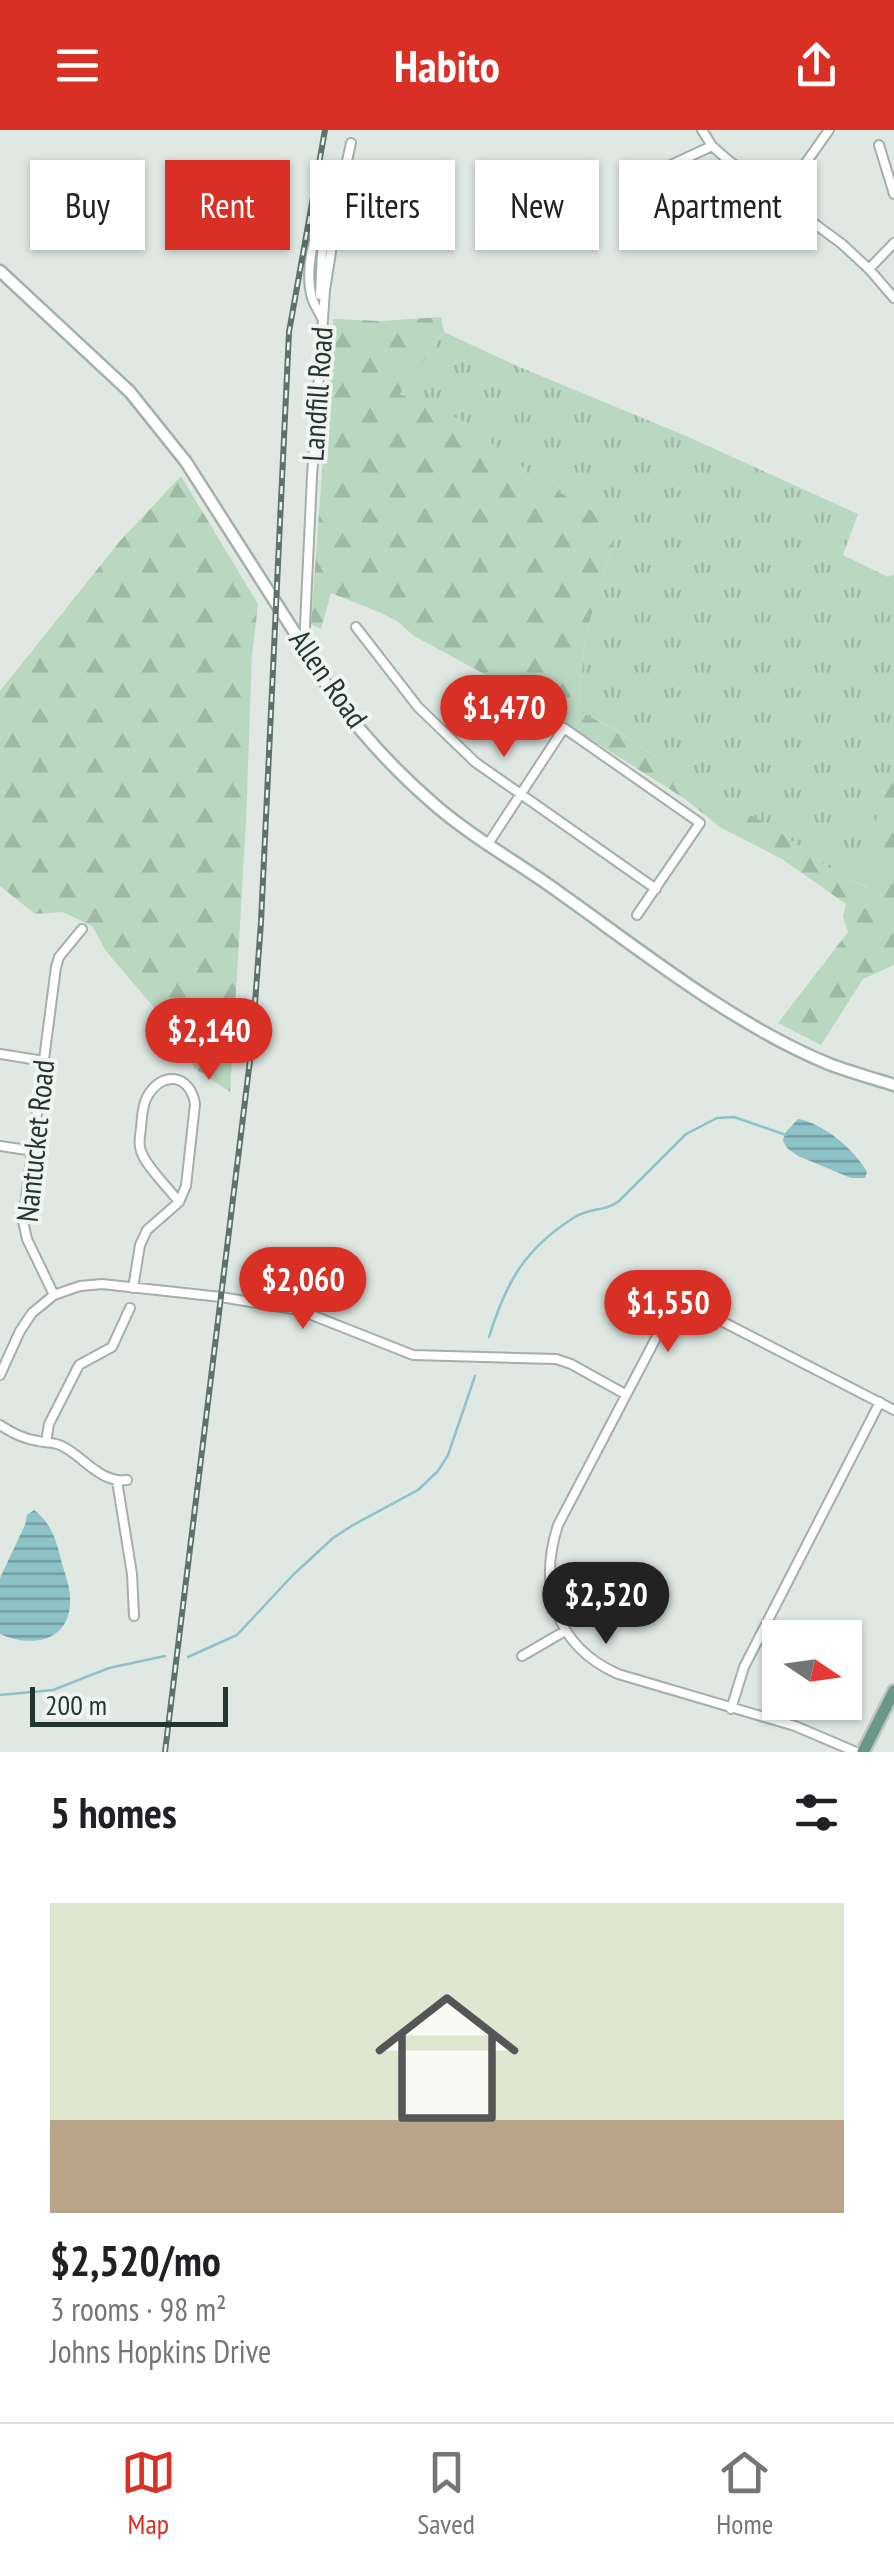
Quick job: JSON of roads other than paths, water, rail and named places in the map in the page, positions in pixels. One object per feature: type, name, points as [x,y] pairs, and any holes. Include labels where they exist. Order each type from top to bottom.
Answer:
[{"type":"main road","name":"Allen Road","points":[[0,271],[130,392],[186,462],[317,672],[391,762],[436,806],[639,952],[763,1032],[830,1064],[894,1085]]},
{"type":"main road","points":[[859,1752],[894,1691]]},
{"type":"street","points":[[702,130],[712,146],[730,160]]},
{"type":"street","points":[[805,160],[824,132]]},
{"type":"street","name":"Landfill Road","points":[[304,648],[322,317],[351,144]]},
{"type":"street","points":[[878,145],[894,194]]},
{"type":"street","points":[[682,160],[712,146]]},
{"type":"street","points":[[348,160],[350,156]]},
{"type":"street","points":[[817,225],[869,269],[894,298]]},
{"type":"street","points":[[869,269],[894,243]]},
{"type":"street","points":[[313,250],[312,299],[322,317]]},
{"type":"street","points":[[322,250],[322,317]]},
{"type":"street","points":[[356,627],[418,708],[475,762],[656,889]]},
{"type":"street","points":[[488,844],[564,728],[700,823],[637,916]]},
{"type":"street","name":"Nantucket Road","points":[[54,1295],[27,1239],[24,1221],[56,967],[82,929]]},
{"type":"street","points":[[0,1054],[44,1061]]},
{"type":"street","points":[[134,1288],[140,1245],[147,1230],[180,1202],[186,1186],[195,1104],[193,1092],[181,1080],[172,1078],[164,1080],[144,1102],[139,1146],[142,1156],[180,1202]]},
{"type":"street","points":[[0,1146],[34,1151]]},
{"type":"street","points":[[0,1374],[32,1313],[54,1295],[102,1284],[299,1310],[413,1354],[556,1359],[625,1394]]},
{"type":"street","points":[[640,1287],[651,1286],[677,1298],[894,1410]]},
{"type":"street","points":[[677,1298],[558,1525],[550,1549],[551,1594],[556,1612],[565,1631],[602,1667],[794,1726],[859,1752]]},
{"type":"street","points":[[46,1442],[49,1424],[79,1364],[112,1347],[130,1308]]},
{"type":"street","points":[[732,1708],[744,1667],[880,1402]]},
{"type":"street","points":[[1,1427],[24,1438],[65,1447],[97,1471],[122,1481],[134,1616]]},
{"type":"street","points":[[522,1656],[565,1631]]},
{"type":"water","points":[[798,1119],[818,1126],[846,1147],[867,1172],[865,1178],[851,1178],[787,1148],[783,1141],[785,1133]]},
{"type":"water","points":[[34,1510],[56,1541],[70,1603],[68,1616],[55,1634],[23,1641],[0,1634],[0,1578],[27,1515]]},
{"type":"waterway","points":[[489,1337],[510,1283],[530,1254],[575,1217],[619,1201],[686,1134],[717,1118],[734,1117],[786,1135]]},
{"type":"waterway","points":[[188,1657],[237,1635],[333,1538],[418,1490],[438,1471],[448,1455],[475,1376]]},
{"type":"waterway","points":[[0,1695],[53,1690],[109,1668],[165,1656]]},
{"type":"railway","points":[[165,1752],[252,1044],[289,332],[325,130]]}]
